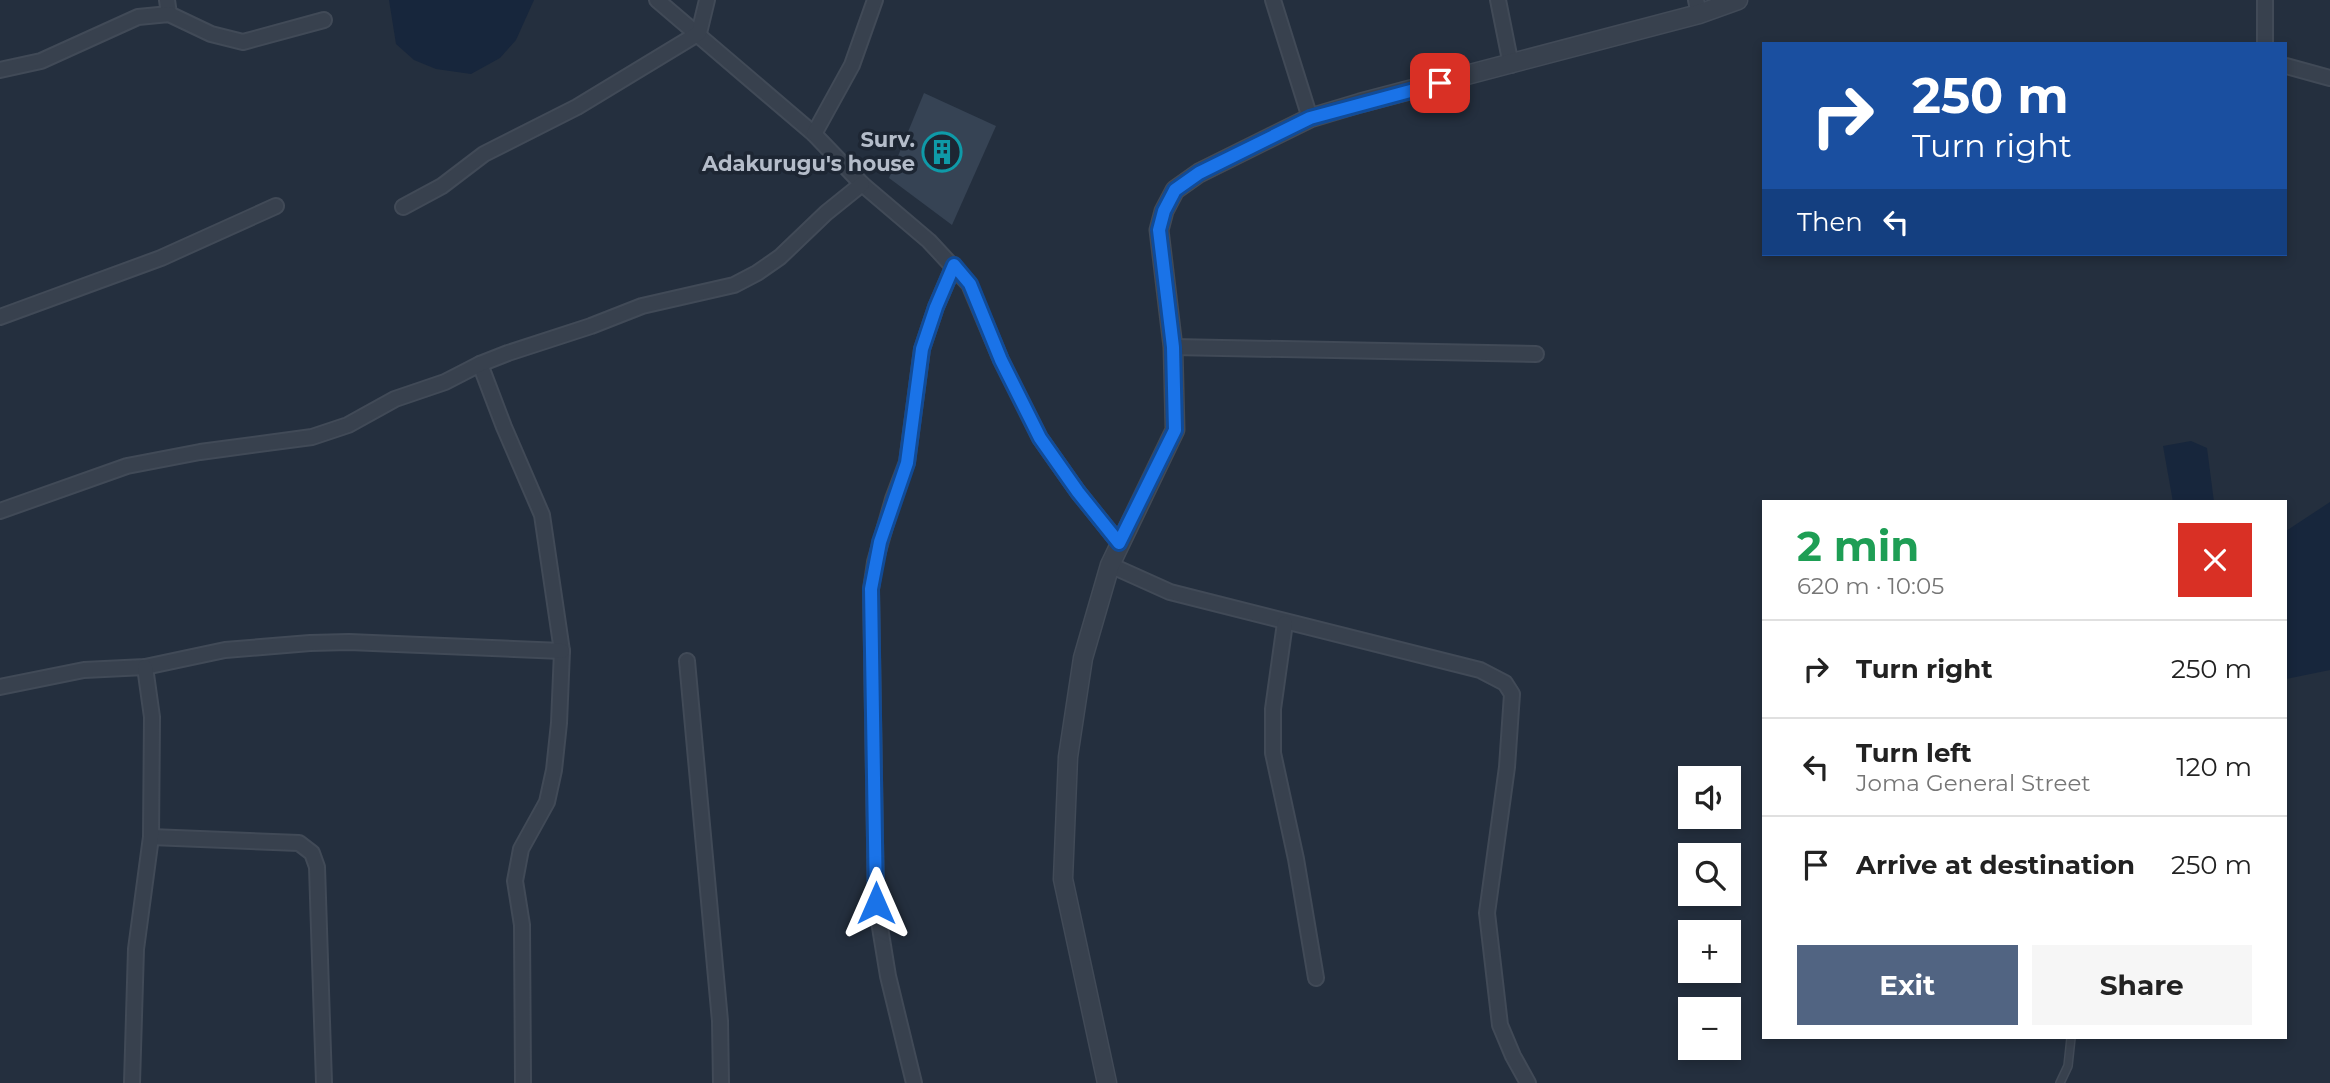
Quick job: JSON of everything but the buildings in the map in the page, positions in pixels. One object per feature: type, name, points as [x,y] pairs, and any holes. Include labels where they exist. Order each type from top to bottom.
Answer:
[{"type":"street","points":[[657,0],[699,33],[814,134],[862,184],[954,265],[970,284],[1001,360],[1040,438],[1078,492],[1119,543]]},
{"type":"street","points":[[403,207],[442,187],[484,154],[577,107],[699,33],[707,0]]},
{"type":"street","points":[[814,134],[852,65],[875,0]]},
{"type":"street","points":[[1273,0],[1310,118]]},
{"type":"street","points":[[1498,0],[1511,65]]},
{"type":"street","points":[[1107,1083],[1063,879],[1068,757],[1083,658],[1110,565],[1175,430],[1173,347],[1159,230],[1164,211],[1175,190],[1199,173],[1310,118],[1511,65],[1698,7],[1738,0]]},
{"type":"street","points":[[2264,42],[2265,0]]},
{"type":"street","points":[[0,69],[41,61],[113,26],[168,7],[211,34],[243,42],[324,20]]},
{"type":"street","points":[[2287,66],[2330,78]]},
{"type":"street","points":[[0,511],[127,466],[200,452],[312,437],[348,425],[395,400],[445,382],[480,364],[642,306],[734,285],[780,257],[826,213],[862,184]]},
{"type":"street","points":[[0,317],[161,258],[276,206]]},
{"type":"street","points":[[914,1083],[888,976],[876,903],[871,589],[877,552],[907,463],[922,349],[954,265]]},
{"type":"street","points":[[1173,347],[1536,354]]},
{"type":"street","points":[[480,364],[503,427],[542,515],[562,651],[554,769],[547,802],[521,849],[515,881],[522,925],[523,1083]]},
{"type":"street","points":[[1110,565],[1170,593],[1480,670],[1505,683],[1512,694],[1507,767],[1487,913],[1500,1025],[1528,1083]]},
{"type":"street","points":[[1285,623],[1273,709],[1273,753],[1294,848],[1316,978]]},
{"type":"street","points":[[0,687],[84,670],[145,667],[225,650],[310,643],[349,642],[562,651]]},
{"type":"street","points":[[687,661],[720,1021],[722,1083]]},
{"type":"street","points":[[132,1083],[136,948],[150,837],[152,717],[145,667]]},
{"type":"street","points":[[150,837],[299,843],[312,853],[319,885],[318,946],[324,1083]]},
{"type":"lane","points":[[2060,1083],[2067,1066],[2071,1039]]},
{"type":"water","points":[[389,0],[534,0],[516,40],[500,58],[471,74],[436,69],[414,60],[396,44]]},
{"type":"water","points":[[2191,441],[2207,448],[2214,500],[2173,500],[2163,446]]},
{"type":"water","points":[[2330,502],[2330,670],[2287,679],[2287,530]]},
{"type":"place","name":"Surv. Adakurugu's house","points":[[942,152]]},
{"type":"route","points":[[876,903],[871,589],[880,542],[907,463],[922,349],[954,265],[970,284],[1001,360],[1040,438],[1078,492],[1119,543],[1175,430],[1173,347],[1159,230],[1164,211],[1175,190],[1199,173],[1310,118],[1440,83]]}]
